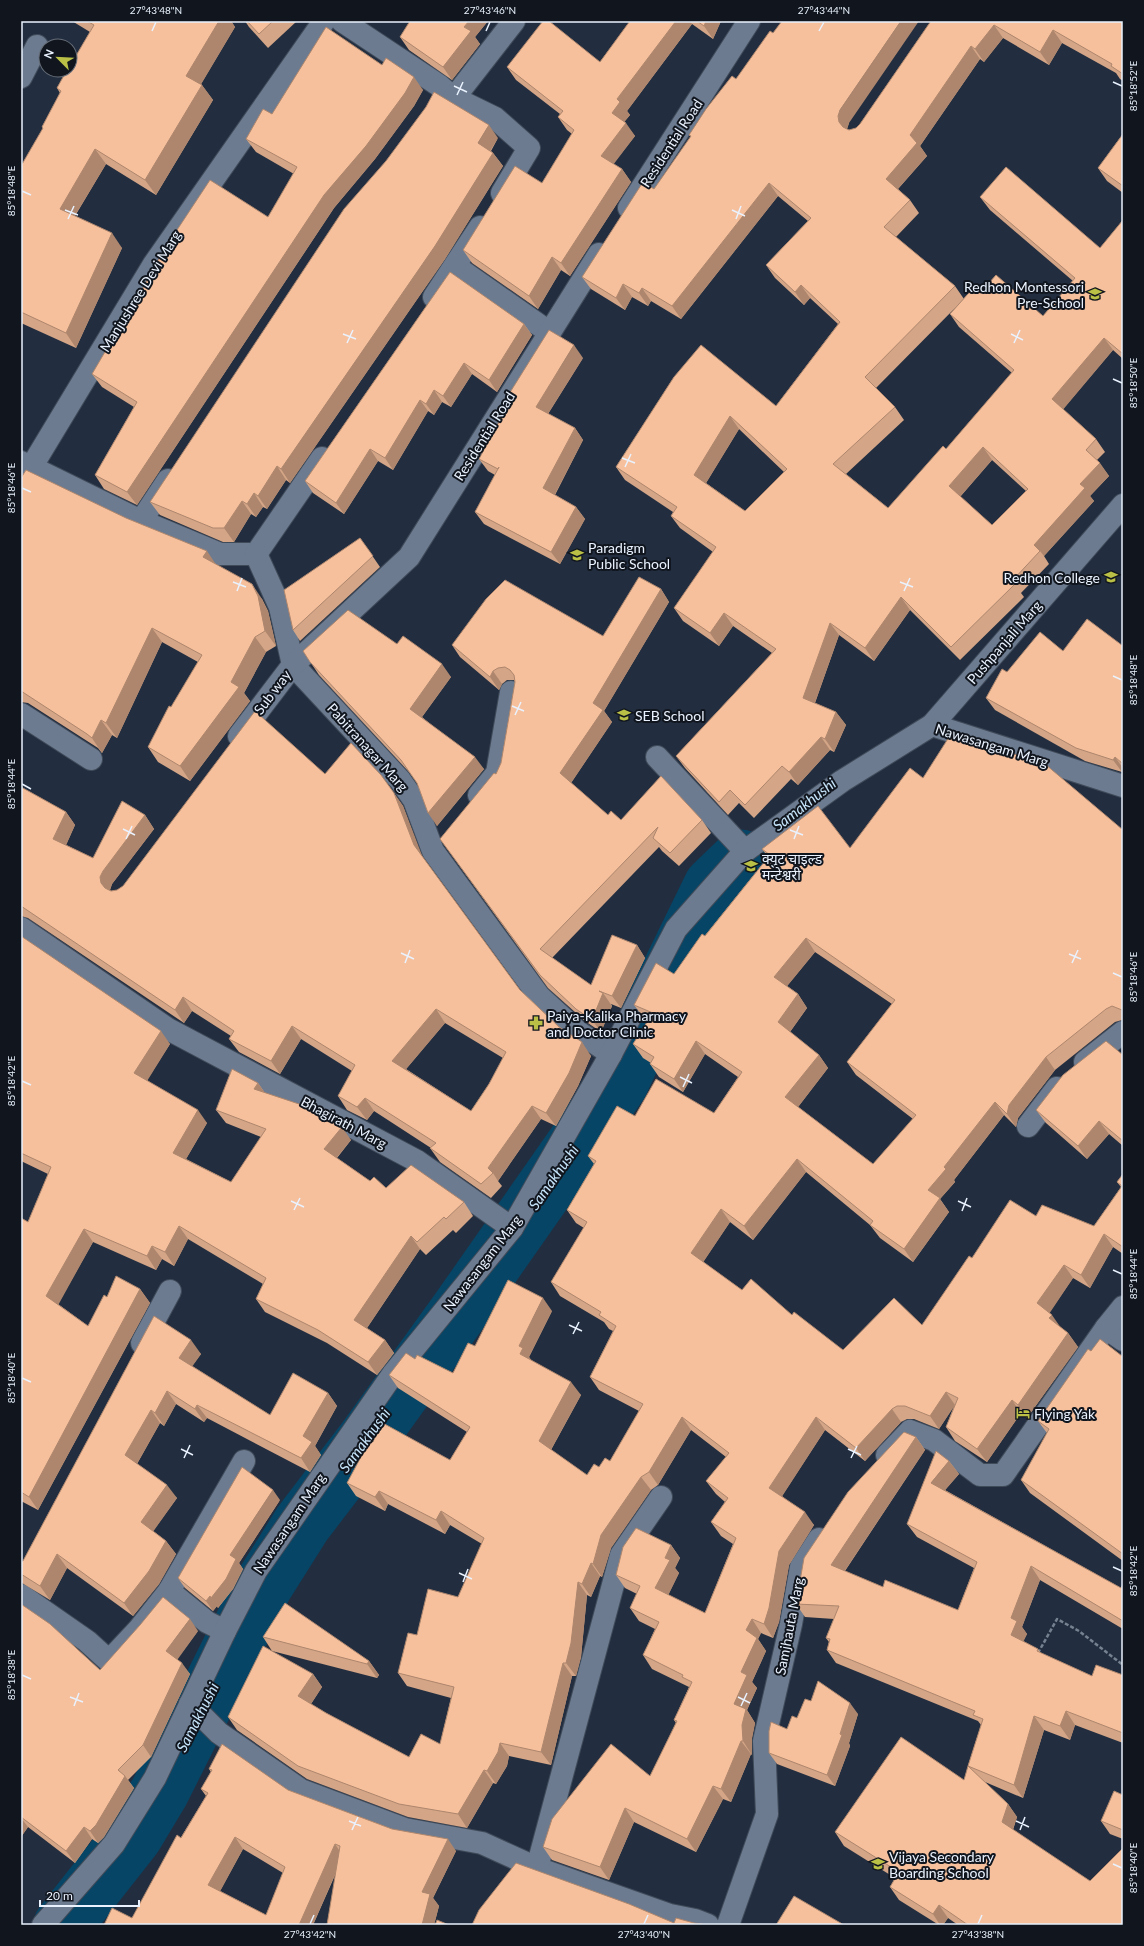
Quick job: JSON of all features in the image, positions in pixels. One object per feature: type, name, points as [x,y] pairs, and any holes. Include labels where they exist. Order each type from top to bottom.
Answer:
[{"type":"street","name":"Manjushree Devi Marg","points":[[21,488],[27,464],[154,264],[324,21]]},
{"type":"street","points":[[342,21],[447,92],[495,118],[529,148],[455,266],[424,312]]},
{"type":"street","points":[[429,106],[447,92],[514,21]]},
{"type":"street","name":"Residential Road","points":[[293,665],[409,557],[549,332],[749,21]]},
{"type":"street","points":[[21,77],[37,46]]},
{"type":"street","points":[[455,266],[549,332]]},
{"type":"street","points":[[256,554],[333,443]]},
{"type":"street","points":[[141,521],[180,462]]},
{"type":"street","points":[[27,464],[141,521],[220,554],[256,554]]},
{"type":"street","name":"Pushpanjali Marg","points":[[932,725],[1123,505]]},
{"type":"street","points":[[256,554],[280,607],[293,665]]},
{"type":"street","name":"Sub way","points":[[226,753],[293,665]]},
{"type":"street","name":"Pabitranagar Marg","points":[[293,665],[400,780],[414,800],[433,851],[540,996],[577,1031],[611,1054]]},
{"type":"street","points":[[468,809],[497,773],[511,692]]},
{"type":"street","points":[[21,714],[91,759]]},
{"type":"street","name":"Nawasangam Marg","points":[[43,1925],[114,1844],[155,1778],[190,1704],[216,1626],[393,1374],[512,1228],[611,1054],[676,929],[745,851],[842,781],[932,725],[1123,786]]},
{"type":"street","points":[[657,757],[745,851]]},
{"type":"street","points":[[433,851],[448,833]]},
{"type":"street","name":"Bhagirath Marg","points":[[21,928],[168,1029],[417,1162],[512,1228]]},
{"type":"street","points":[[1028,1126],[1063,1080],[1123,1032]]},
{"type":"street","points":[[133,1361],[170,1291]]},
{"type":"street","points":[[873,1470],[910,1431],[934,1440],[980,1475],[1004,1476],[1106,1328],[1123,1307]]},
{"type":"street","points":[[1106,1328],[1123,1340]]},
{"type":"street","points":[[21,1596],[87,1641],[109,1662],[139,1629],[169,1591],[244,1460]]},
{"type":"street","points":[[538,1868],[621,1555],[661,1497]]},
{"type":"street","name":"Samjhauta Marg","points":[[728,1925],[767,1814],[764,1741],[792,1624],[801,1567],[830,1523]]},
{"type":"street","points":[[169,1591],[216,1626]]},
{"type":"street","points":[[190,1704],[219,1733],[301,1790],[405,1829],[482,1843],[538,1868],[668,1920],[695,1920],[708,1925]]},
{"type":"path","points":[[1033,1652],[1038,1653],[1056,1619],[1079,1631],[1123,1665]]},
{"type":"building","points":[[87,21],[219,21],[186,76],[202,85],[145,180],[95,149],[60,209],[112,233],[66,333],[21,312],[21,166],[43,128],[42,127],[61,91],[57,88],[63,78],[78,78],[78,52],[94,25]]},
{"type":"building","points":[[247,21],[273,21],[259,34]]},
{"type":"building","points":[[410,21],[469,21],[464,27],[471,31],[443,67],[400,37]]},
{"type":"building","points":[[543,21],[549,21],[600,62],[630,21],[676,21],[617,99],[620,102],[612,113],[626,123],[601,156],[622,169],[561,263],[552,257],[529,296],[463,250],[515,166],[542,183],[574,130],[558,117],[563,111],[507,67]]},
{"type":"building","points":[[697,21],[706,21],[704,26]]},
{"type":"building","points":[[782,21],[901,21],[840,110],[838,116],[839,122],[843,127],[849,130],[856,128],[860,124],[931,21],[1123,21],[1123,74],[1111,66],[1112,64],[1053,30],[1040,52],[994,25],[975,49],[971,46],[910,135],[917,143],[886,179],[910,200],[884,227],[955,286],[865,377],[895,407],[833,464],[888,508],[943,446],[946,449],[1014,370],[950,314],[976,285],[982,291],[996,275],[1043,316],[1075,278],[980,197],[1006,167],[1100,248],[1123,220],[1123,354],[1104,338],[1052,399],[1096,439],[1086,450],[1100,463],[1080,484],[1085,488],[1034,545],[1040,551],[1012,581],[1015,584],[951,647],[901,597],[865,648],[830,623],[803,698],[836,712],[825,739],[821,737],[789,772],[782,766],[745,805],[730,790],[719,802],[676,756],[776,649],[724,613],[710,633],[674,608],[716,547],[671,516],[677,507],[616,467],[674,377],[701,345],[776,406],[840,322],[801,285],[795,292],[766,265],[811,218],[769,183],[672,306],[642,288],[639,293],[623,284],[616,298],[582,277],[643,182],[654,189],[691,136],[689,135],[706,109],[732,76],[736,79],[770,31],[773,33]],"holes":[[[730,416],[787,469],[745,511],[694,475]],[[983,447],[1028,489],[992,525],[949,486]]]},
{"type":"building","points":[[326,27],[382,65],[386,58],[414,77],[405,93],[366,146],[324,195],[127,492],[95,475],[137,402],[92,374],[129,311],[131,312],[152,270],[210,180],[268,217],[297,167],[246,139],[263,109],[272,114]]},
{"type":"building","points":[[434,92],[489,125],[478,143],[493,153],[435,246],[281,469],[277,466],[258,496],[254,493],[247,504],[242,501],[224,528],[213,528],[150,502],[344,209],[386,161],[426,107]]},
{"type":"building","points":[[1123,134],[1123,186],[1098,168]]},
{"type":"building","points":[[450,272],[524,324],[489,380],[464,363],[443,396],[434,390],[426,404],[420,400],[385,458],[370,449],[336,503],[305,481]]},
{"type":"building","points":[[549,330],[574,345],[536,407],[575,428],[543,488],[576,507],[551,552],[475,512],[498,469],[479,459],[513,396],[509,394]]},
{"type":"building","points":[[26,470],[126,518],[207,551],[203,557],[252,584],[258,596],[265,631],[255,637],[231,682],[239,687],[180,766],[148,747],[169,706],[171,707],[202,655],[152,628],[106,723],[101,720],[92,738],[21,691],[21,478]]},
{"type":"building","points":[[360,538],[373,556],[293,630],[284,590]]},
{"type":"building","points":[[639,577],[661,589],[593,703],[603,710],[560,773],[608,815],[611,811],[621,820],[661,776],[702,820],[670,853],[653,838],[658,827],[540,949],[591,985],[612,935],[637,945],[612,996],[599,991],[603,993],[592,1020],[576,1009],[540,975],[440,839],[494,773],[496,774],[501,763],[515,682],[514,675],[505,667],[498,668],[493,671],[490,677],[452,645],[486,599],[505,580],[603,636]]},
{"type":"building","points":[[348,610],[397,644],[403,636],[442,664],[410,709],[475,757],[428,813],[417,783],[401,760],[310,662],[303,651]]},
{"type":"building","points":[[1087,619],[1123,646],[1123,764],[1115,757],[1113,760],[1076,748],[986,698],[1002,669],[1007,672],[1040,632],[1063,651]]},
{"type":"building","points":[[255,711],[325,774],[351,743],[381,775],[394,793],[414,845],[520,990],[559,1027],[582,1042],[569,1073],[546,1113],[532,1106],[488,1168],[493,1173],[481,1184],[430,1148],[436,1143],[365,1098],[357,1107],[338,1096],[355,1065],[292,1026],[271,1061],[229,1039],[234,1031],[183,997],[175,1010],[21,906],[21,787],[66,812],[53,839],[93,858],[122,801],[145,815],[100,877],[101,883],[105,888],[111,891],[117,890],[123,886]],"holes":[[[436,1009],[506,1052],[489,1084],[471,1111],[392,1061]]]},
{"type":"building","points":[[951,734],[1045,764],[1123,830],[1123,1008],[1122,1010],[1112,1006],[1106,1009],[1046,1057],[1009,1105],[1007,1114],[995,1102],[944,1167],[946,1169],[928,1190],[940,1198],[904,1249],[870,1225],[873,1221],[797,1159],[744,1226],[721,1209],[691,1253],[742,1290],[751,1279],[792,1315],[794,1312],[843,1350],[894,1298],[922,1325],[969,1256],[972,1258],[1010,1200],[1036,1216],[1042,1205],[1094,1226],[1122,1186],[1117,1182],[1123,1174],[1123,1247],[1104,1234],[1081,1275],[1064,1265],[1037,1303],[1052,1315],[1049,1318],[1068,1333],[1018,1405],[1012,1400],[977,1449],[946,1427],[958,1398],[946,1392],[930,1416],[905,1406],[897,1406],[892,1409],[856,1448],[816,1417],[769,1488],[805,1512],[779,1551],[769,1608],[764,1624],[752,1619],[746,1630],[757,1638],[741,1672],[747,1675],[734,1704],[746,1709],[742,1725],[743,1741],[741,1741],[721,1789],[713,1786],[687,1839],[625,1808],[600,1867],[543,1847],[552,1819],[611,1744],[650,1776],[677,1721],[674,1720],[692,1682],[682,1677],[683,1675],[643,1655],[659,1622],[630,1608],[640,1586],[616,1575],[623,1547],[636,1528],[671,1545],[665,1558],[670,1560],[655,1588],[705,1613],[736,1538],[711,1522],[728,1498],[706,1481],[729,1453],[682,1417],[649,1472],[641,1477],[601,1535],[593,1564],[591,1563],[582,1584],[578,1582],[571,1643],[566,1663],[563,1663],[541,1752],[500,1743],[498,1752],[487,1771],[484,1770],[458,1814],[399,1804],[298,1766],[228,1717],[263,1646],[313,1674],[298,1696],[326,1713],[409,1757],[421,1734],[440,1744],[454,1687],[398,1673],[408,1633],[417,1635],[428,1589],[458,1597],[484,1538],[441,1511],[436,1520],[379,1491],[375,1497],[347,1483],[370,1440],[373,1442],[381,1422],[450,1460],[470,1427],[389,1375],[406,1353],[415,1359],[417,1355],[453,1373],[468,1343],[475,1346],[508,1280],[543,1298],[519,1346],[523,1348],[520,1354],[571,1382],[539,1441],[587,1475],[594,1464],[599,1467],[605,1458],[610,1461],[643,1404],[590,1377],[616,1326],[599,1315],[601,1312],[551,1282],[587,1222],[567,1210],[596,1161],[588,1156],[617,1106],[635,1116],[656,1079],[714,1113],[742,1072],[696,1041],[674,1079],[650,1064],[654,1057],[633,1044],[653,1013],[634,1005],[656,963],[674,974],[702,934],[705,936],[770,855],[762,849],[818,806],[850,848],[910,768],[923,778]],"holes":[[[806,938],[895,1000],[847,1062],[916,1115],[873,1164],[785,1097],[819,1055],[778,1022],[798,994],[774,977]]]},
{"type":"building","points":[[21,936],[161,1031],[134,1073],[198,1110],[173,1153],[231,1182],[266,1129],[216,1110],[232,1069],[258,1083],[254,1089],[299,1104],[342,1127],[324,1149],[370,1181],[374,1177],[386,1188],[411,1165],[464,1202],[446,1219],[444,1217],[417,1242],[411,1236],[354,1320],[385,1340],[368,1362],[318,1330],[256,1299],[266,1278],[179,1226],[165,1252],[152,1246],[147,1256],[84,1229],[46,1296],[88,1326],[104,1295],[107,1297],[116,1276],[140,1289],[29,1497],[21,1492],[21,1218],[28,1222],[51,1167],[21,1153]]},
{"type":"building","points":[[1106,1041],[1123,1055],[1123,1141],[1099,1121],[1078,1146],[1036,1110],[1063,1075]]},
{"type":"building","points":[[154,1316],[191,1340],[179,1358],[270,1415],[293,1373],[328,1393],[303,1436],[312,1442],[301,1458],[197,1405],[195,1409],[167,1391],[155,1413],[151,1410],[125,1455],[167,1485],[141,1522],[166,1541],[149,1571],[124,1603],[57,1554],[40,1586],[21,1574],[21,1563]]},
{"type":"building","points":[[1100,1339],[1122,1356],[1123,1355],[1123,1554],[1021,1480],[1049,1429],[1038,1421],[1088,1349],[1091,1351]]},
{"type":"building","points":[[904,1432],[916,1437],[831,1565],[883,1587],[885,1580],[958,1610],[977,1562],[907,1524],[936,1451],[949,1461],[931,1483],[1121,1588],[1123,1584],[1123,1621],[1031,1566],[1011,1618],[1017,1621],[1011,1635],[1038,1649],[1037,1651],[1092,1676],[1096,1665],[1123,1675],[1123,1733],[1066,1711],[1060,1726],[1034,1716],[1014,1785],[968,1766],[983,1719],[973,1715],[975,1711],[827,1650],[830,1639],[826,1638],[839,1606],[796,1604],[804,1558],[848,1492]]},
{"type":"building","points":[[242,1467],[273,1490],[230,1555],[236,1559],[226,1579],[211,1598],[210,1596],[206,1601],[178,1578]]},
{"type":"building","points":[[163,1597],[190,1619],[166,1651],[182,1663],[143,1745],[118,1770],[125,1776],[96,1825],[90,1831],[84,1827],[66,1851],[21,1817],[21,1604],[50,1624],[100,1670]]},
{"type":"building","points":[[285,1603],[369,1661],[367,1664],[263,1637]]},
{"type":"building","points":[[818,1681],[850,1703],[840,1734],[842,1735],[827,1775],[769,1753],[769,1731],[771,1722],[787,1729],[792,1716],[797,1718],[805,1699],[811,1701]]},
{"type":"building","points":[[901,1737],[964,1780],[968,1766],[1008,1804],[1002,1822],[1090,1881],[1123,1848],[1123,1923],[1121,1925],[968,1925],[939,1905],[933,1914],[890,1887],[899,1872],[835,1832]]},
{"type":"building","points":[[222,1744],[288,1790],[392,1829],[448,1839],[422,1892],[430,1894],[422,1925],[327,1925],[340,1846],[335,1844],[299,1925],[104,1925],[112,1908],[132,1918],[177,1835],[181,1838],[208,1793],[201,1789],[212,1770],[209,1769]],"holes":[[[235,1837],[285,1867],[266,1915],[208,1885]]]},
{"type":"building","points":[[1114,1791],[1123,1795],[1123,1830],[1101,1821]]},
{"type":"building","points":[[516,1863],[629,1904],[674,1923],[676,1918],[705,1925],[472,1925],[479,1910]]},
{"type":"building","points":[[794,1896],[844,1925],[776,1925]]},
{"type":"building","points":[[437,1920],[449,1925],[435,1925]]},
{"type":"waterway","name":"Samakhushi","points":[[63,1925],[133,1836],[160,1791],[263,1586],[302,1524],[367,1439],[460,1310],[619,1083],[713,886],[741,859]]},
{"type":"place","name":"Redhon Montessori Pre-School","points":[[1095,294]]},
{"type":"place","name":"Paradigm Public School","points":[[577,555]]},
{"type":"place","name":"Redhon College","points":[[1111,577]]},
{"type":"place","name":"SEB School","points":[[624,715]]},
{"type":"place","name":"क्युट चाइल्ड मन्टेश्वरी","points":[[751,866]]},
{"type":"place","name":"Paiya-Kalika Pharmacy and Doctor Clinic","points":[[536,1023]]},
{"type":"place","name":"Flying Yak","points":[[1023,1413]]},
{"type":"place","name":"Vijaya Secondary Boarding School","points":[[878,1864]]}]
